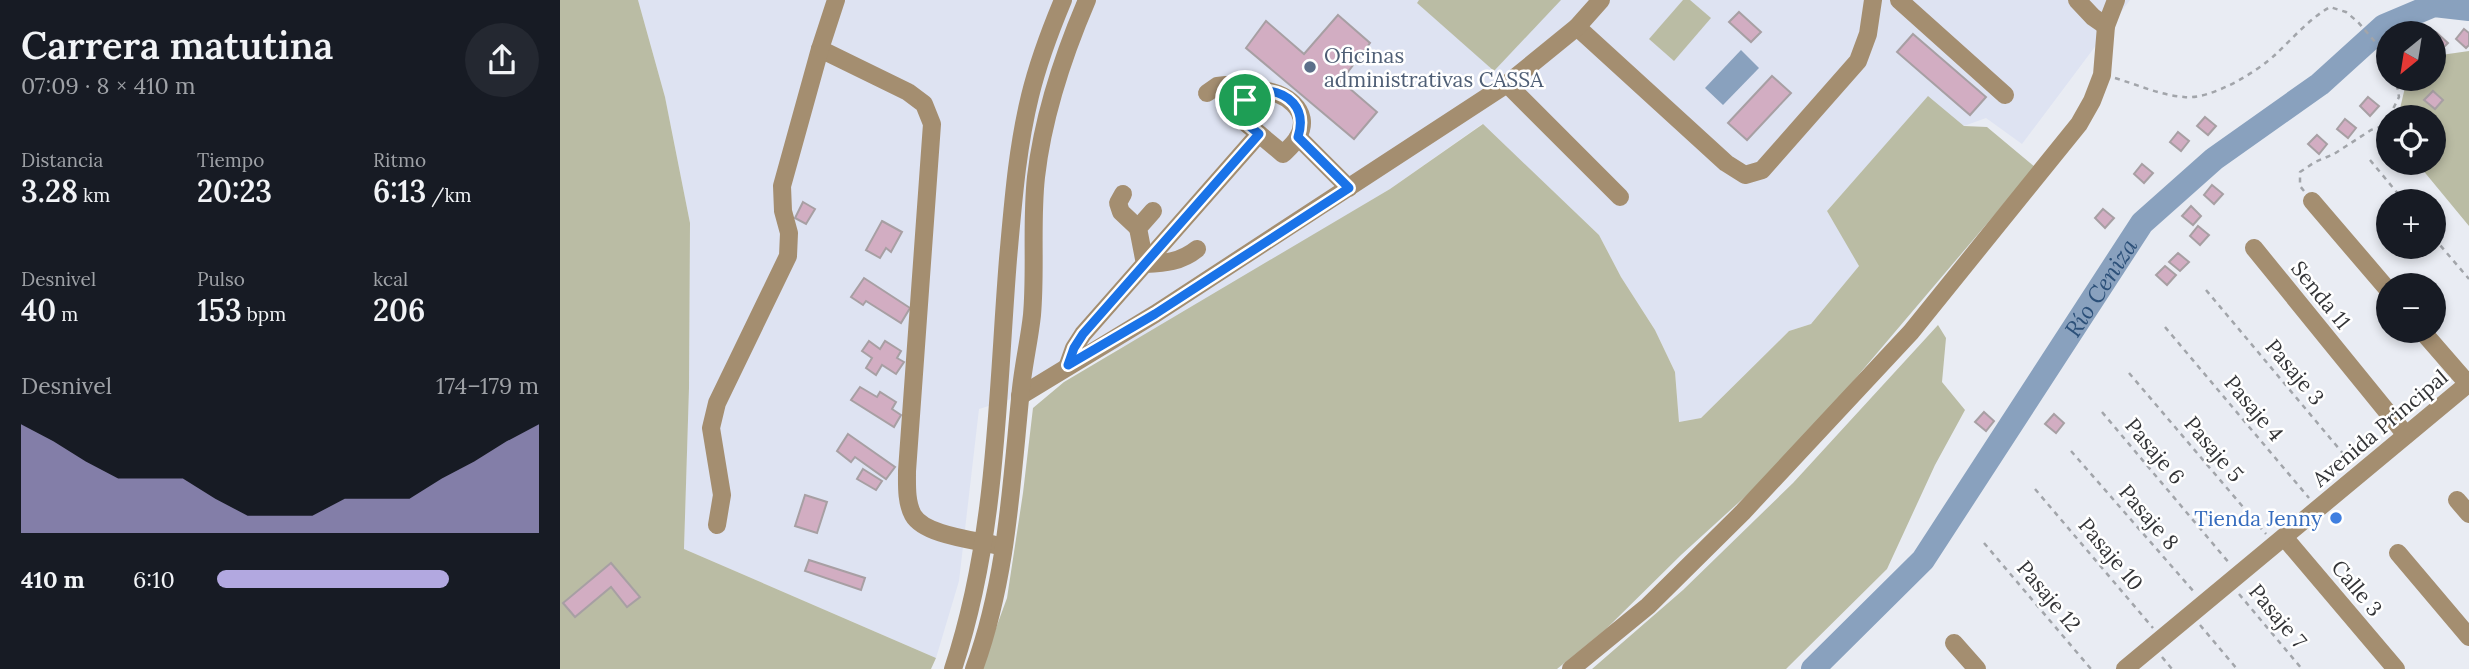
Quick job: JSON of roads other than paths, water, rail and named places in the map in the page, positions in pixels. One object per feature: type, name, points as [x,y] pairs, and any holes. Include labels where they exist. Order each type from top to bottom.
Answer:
[{"type":"street","points":[[717,525],[722,495],[711,428],[717,403],[788,256],[789,233],[783,211],[782,186],[836,0]]},
{"type":"street","points":[[953,669],[978,582],[984,542],[994,456],[1015,180],[1030,97],[1044,45],[1063,0]]},
{"type":"street","points":[[974,669],[981,650],[1005,547],[1020,396],[1032,314],[1036,177],[1050,105],[1066,50],[1087,0]]},
{"type":"street","points":[[1020,396],[1155,314],[1507,84],[1577,27],[1601,0]]},
{"type":"street","points":[[1577,27],[1726,163],[1745,175],[1762,170],[1858,61],[1868,34],[1873,0]]},
{"type":"street","points":[[1899,0],[2005,95]]},
{"type":"street","points":[[2077,0],[2106,26]]},
{"type":"street","points":[[1571,669],[1648,606],[1743,512],[1911,332],[2078,124],[2092,101],[2102,75],[2106,26],[2117,2]]},
{"type":"street","points":[[820,49],[908,92],[924,104],[932,124],[907,471],[908,500],[912,514],[927,527],[948,535],[1005,547]]},
{"type":"street","points":[[1507,84],[1620,197]]},
{"type":"street","points":[[1207,93],[1217,86],[1226,85],[1245,100]]},
{"type":"street","points":[[1260,90],[1273,91],[1288,98],[1299,110],[1302,125],[1298,137],[1283,154],[1259,134],[1234,113],[1245,100],[1260,90]]},
{"type":"street","points":[[1068,365],[1083,334],[1259,134]]},
{"type":"street","points":[[1298,137],[1349,188]]},
{"type":"street","points":[[1123,194],[1118,203],[1121,212],[1138,228],[1145,264]]},
{"type":"street","points":[[2312,201],[2376,276]]},
{"type":"street","points":[[1138,228],[1153,211]]},
{"type":"street","name":"Senda 11","points":[[2254,248],[2406,435]]},
{"type":"street","points":[[1145,264],[1171,262],[1186,257],[1197,249]]},
{"type":"street","points":[[2433,343],[2469,384]]},
{"type":"street","name":"Avenida Principal","points":[[2125,669],[2469,384]]},
{"type":"street","points":[[2457,500],[2469,514]]},
{"type":"street","name":"Calle 3","points":[[2279,541],[2396,669]]},
{"type":"street","points":[[2398,553],[2469,637]]},
{"type":"street","points":[[1954,643],[1977,669]]},
{"type":"water","points":[[1741,50],[1759,68],[1723,105],[1705,88]]},
{"type":"waterway","name":"Río Ceniza","points":[[1813,669],[1923,560],[2142,223],[2214,159],[2320,84],[2384,26],[2434,5],[2469,9]]},
{"type":"place","name":"Oficinas administrativas CASSA","points":[[1310,67]]},
{"type":"place","name":"Tienda Jenny","points":[[2336,518]]}]
